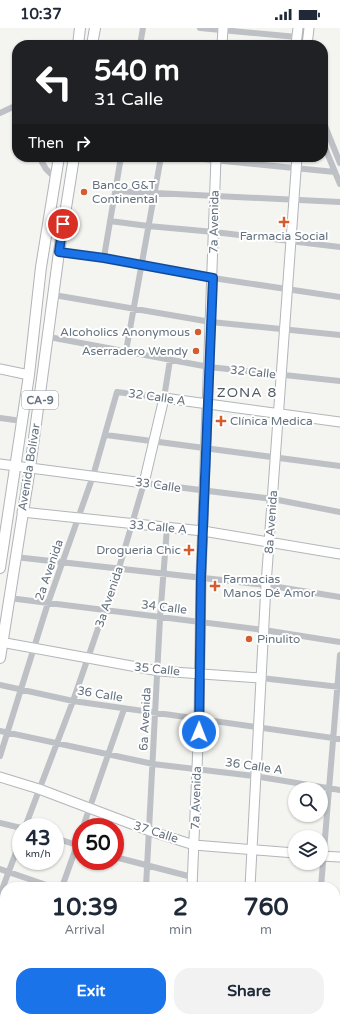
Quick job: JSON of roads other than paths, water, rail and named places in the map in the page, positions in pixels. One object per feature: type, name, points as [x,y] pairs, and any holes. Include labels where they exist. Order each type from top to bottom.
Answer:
[{"type":"main road","points":[[79,40],[80,28]]},
{"type":"main road","points":[[93,40],[95,28]]},
{"type":"main road","points":[[308,40],[309,28]]},
{"type":"main road","points":[[222,40],[223,29]]},
{"type":"main road","name":"Avenida Bolívar","points":[[0,568],[14,466],[29,375],[41,267],[58,162]]},
{"type":"main road","name":"Avenida Bolívar","points":[[0,658],[1,642],[30,468],[49,337],[59,252],[73,162]]},
{"type":"main road","name":"7a Avenida","points":[[192,882],[199,720],[201,577],[213,278],[216,162]]},
{"type":"main road","name":"8a Avenida","points":[[250,882],[254,776],[266,585],[279,414],[286,290],[297,162]]},
{"type":"main road","points":[[0,369],[29,375]]},
{"type":"main road","name":"32 Calle A","points":[[164,398],[340,422]]},
{"type":"main road","name":"3a Avenida","points":[[144,483],[164,398]]},
{"type":"main road","name":"33 Calle","points":[[0,464],[144,483]]},
{"type":"main road","name":"33 Calle A","points":[[22,512],[132,525],[203,531],[270,541],[340,554]]},
{"type":"main road","name":"35 Calle","points":[[1,642],[159,671],[199,672],[261,678]]},
{"type":"main road","name":"37 Calle","points":[[0,777],[150,831],[194,845],[288,852]]},
{"type":"main road","points":[[328,856],[340,857]]},
{"type":"street","points":[[141,40],[143,28]]},
{"type":"street","points":[[200,28],[297,37]]},
{"type":"street","points":[[0,113],[12,109]]},
{"type":"street","points":[[328,135],[340,163]]},
{"type":"street","points":[[328,155],[340,184]]},
{"type":"street","points":[[42,162],[46,169],[56,179]]},
{"type":"street","points":[[104,258],[120,162]]},
{"type":"street","points":[[126,351],[160,162]]},
{"type":"street","points":[[243,162],[335,172]]},
{"type":"street","points":[[115,191],[294,201],[340,202]]},
{"type":"street","points":[[110,221],[340,247]]},
{"type":"street","points":[[59,252],[141,264],[286,290],[340,297]]},
{"type":"street","points":[[54,295],[211,322],[340,335]]},
{"type":"street","name":"32 Calle","points":[[49,337],[209,367],[340,381]]},
{"type":"street","name":"3a Avenida","points":[[164,398],[170,360]]},
{"type":"street","name":"32 Calle A","points":[[117,392],[164,398]]},
{"type":"street","name":"2a Avenida","points":[[0,756],[36,648],[48,603],[93,476],[106,435],[117,392]]},
{"type":"street","points":[[0,418],[22,421]]},
{"type":"street","points":[[106,435],[340,466]]},
{"type":"street","name":"3a Avenida","points":[[29,818],[73,701],[119,568],[144,483]]},
{"type":"street","name":"33 Calle","points":[[144,483],[273,499],[340,512]]},
{"type":"street","name":"6a Avenida","points":[[146,882],[159,671],[160,618],[167,528]]},
{"type":"street","points":[[15,557],[201,577],[266,585],[340,597]]},
{"type":"street","name":"34 Calle","points":[[9,598],[264,630],[340,642]]},
{"type":"street","points":[[325,830],[340,655]]},
{"type":"street","name":"35 Calle","points":[[261,678],[338,687]]},
{"type":"street","name":"36 Calle","points":[[0,685],[73,701],[340,739]]},
{"type":"street","points":[[86,818],[124,709]]},
{"type":"street","name":"36 Calle A","points":[[0,731],[57,742],[108,755],[153,764],[254,776],[340,790]]},
{"type":"street","points":[[0,823],[12,826]]},
{"type":"street","points":[[124,859],[192,877]]},
{"type":"street","points":[[5,882],[12,862]]},
{"type":"street","points":[[64,882],[72,863]]},
{"type":"street","points":[[0,869],[37,882]]},
{"type":"street","points":[[321,882],[322,870]]},
{"type":"place","name":"Banco G&T Continental","points":[[84,192]]},
{"type":"place","name":"Farmacia Social","points":[[284,222]]},
{"type":"place","name":"Alcoholics Anonymous","points":[[198,332]]},
{"type":"place","name":"Aserradero Wendy","points":[[196,351]]},
{"type":"place","name":"Clínica Medica","points":[[221,421]]},
{"type":"place","name":"Drogueria Chic","points":[[189,550]]},
{"type":"place","name":"Farmacias Manos Dé Amor","points":[[215,586]]},
{"type":"place","name":"Pinulito","points":[[249,639]]},
{"type":"district","name":"ZONA 8","points":[[247,392]]}]
